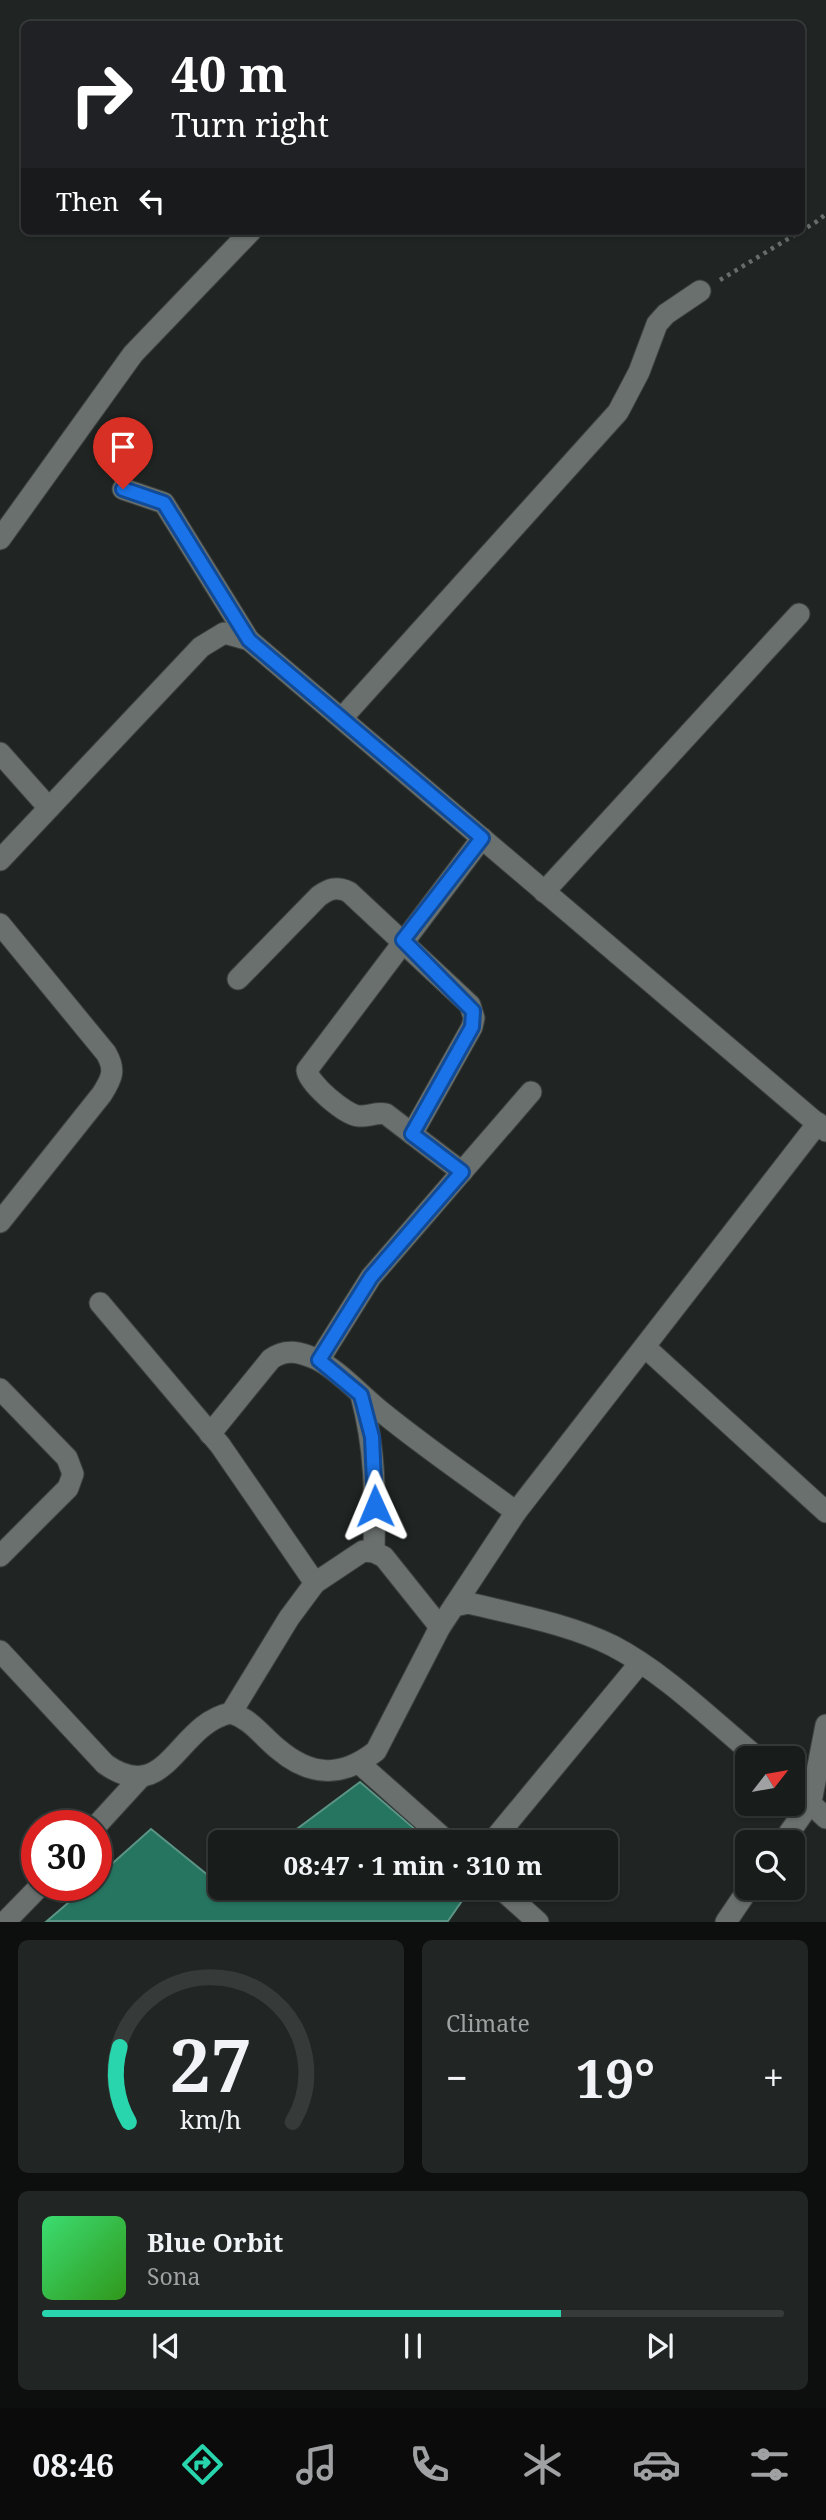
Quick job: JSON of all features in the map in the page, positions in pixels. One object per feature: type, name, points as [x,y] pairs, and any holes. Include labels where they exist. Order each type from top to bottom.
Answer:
[{"type":"street","points":[[0,539],[133,354],[247,235]]},
{"type":"street","points":[[342,718],[618,412],[630,393],[657,324],[666,314],[700,291]]},
{"type":"street","points":[[123,489],[164,503],[249,640],[822,1127],[516,1512],[440,1627],[376,1751],[360,1764],[341,1770],[311,1769],[279,1750],[251,1723],[231,1713]]},
{"type":"street","points":[[544,892],[799,614]]},
{"type":"street","points":[[0,860],[201,647],[224,633],[249,640]]},
{"type":"street","points":[[0,752],[49,808]]},
{"type":"street","points":[[462,1172],[383,1113],[360,1116],[349,1112],[314,1085],[307,1076],[307,1070],[482,838]]},
{"type":"street","points":[[238,979],[319,896],[333,888],[349,892],[403,940],[470,1005],[474,1017],[472,1027],[412,1134]]},
{"type":"street","points":[[0,924],[106,1053],[113,1067],[113,1075],[102,1094],[0,1222]]},
{"type":"street","points":[[319,1360],[371,1277],[531,1092]]},
{"type":"street","points":[[100,1303],[210,1434],[315,1583]]},
{"type":"street","points":[[645,1347],[826,1512]]},
{"type":"street","points":[[210,1434],[279,1353],[289,1350],[319,1360],[516,1512]]},
{"type":"street","points":[[0,1389],[67,1458],[74,1474],[68,1488],[0,1556]]},
{"type":"street","points":[[361,1395],[372,1437],[375,1464],[374,1552]]},
{"type":"street","points":[[111,1810],[140,1779],[153,1773],[211,1721],[231,1713],[281,1630],[315,1583],[352,1556],[363,1551],[384,1557],[440,1627]]},
{"type":"street","points":[[454,1606],[469,1603],[564,1627],[615,1647],[640,1663],[743,1746]]},
{"type":"street","points":[[0,1651],[105,1764],[127,1777],[140,1779]]},
{"type":"street","points":[[502,1830],[640,1663]]},
{"type":"street","points":[[791,1830],[811,1802],[826,1725]]},
{"type":"street","points":[[360,1764],[434,1830]]},
{"type":"street","points":[[805,1797],[826,1818]]},
{"type":"street","points":[[513,1900],[538,1922]]},
{"type":"street","points":[[726,1922],[741,1900]]},
{"type":"street","points":[[5,1922],[25,1901]]},
{"type":"path","points":[[805,229],[826,214]]},
{"type":"path","points":[[700,291],[794,235]]},
{"type":"shaded area","points":[[360,1782],[416,1830],[295,1830]]},
{"type":"shaded area","points":[[151,1829],[208,1875],[208,1900],[463,1900],[448,1921],[47,1921],[70,1901],[112,1901],[112,1864]]},
{"type":"route","points":[[123,489],[164,503],[249,640],[482,838],[403,940],[473,1011],[472,1027],[412,1134],[462,1172],[371,1277],[319,1360],[361,1395],[372,1437],[375,1506]]}]
